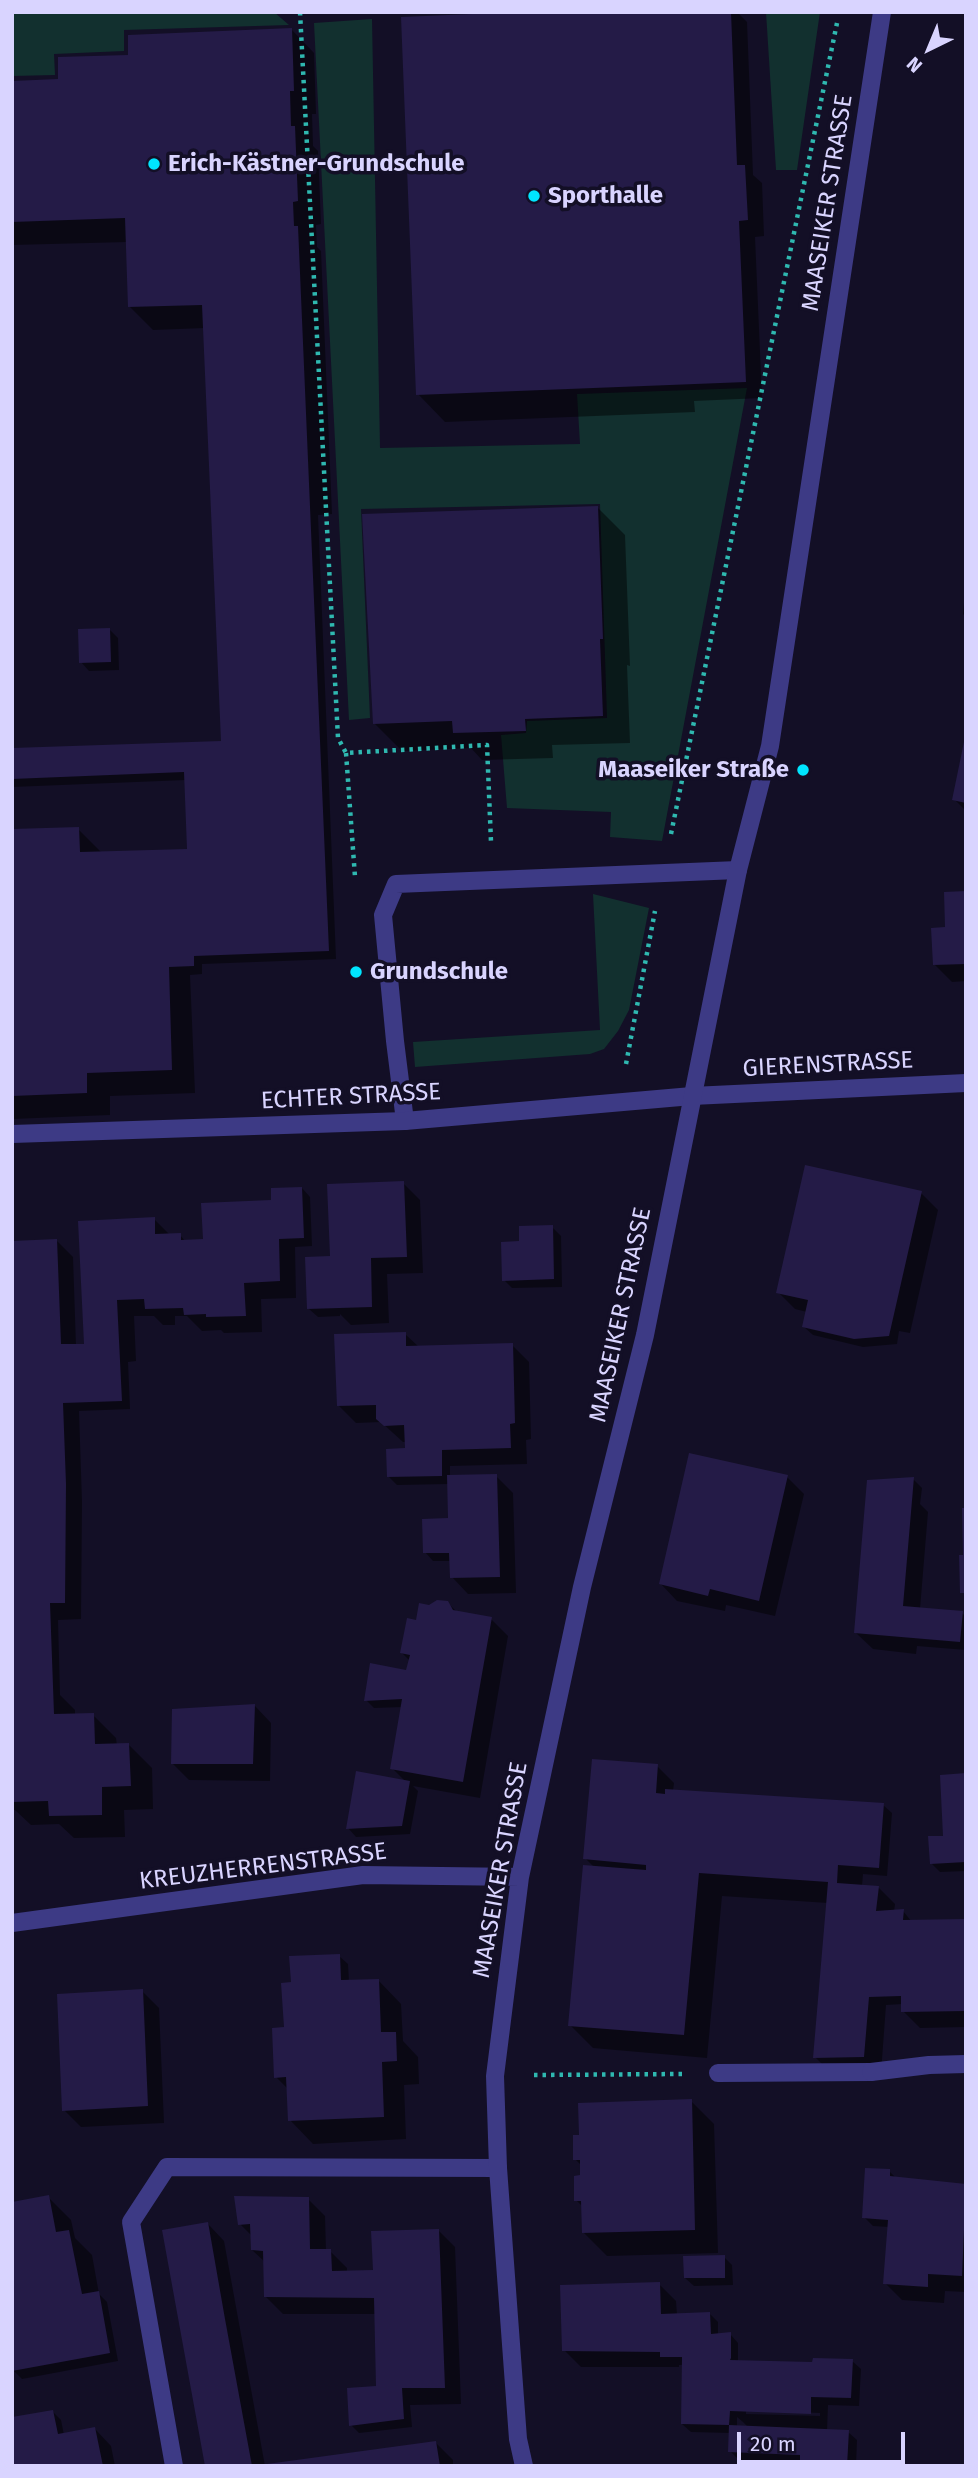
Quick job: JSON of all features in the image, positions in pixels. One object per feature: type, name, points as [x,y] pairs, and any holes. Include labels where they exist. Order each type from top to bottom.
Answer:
[{"type":"street","name":"MAASEIKER STRASSE","points":[[524,2466],[518,2439],[498,2168],[495,2076],[520,1877],[582,1587],[645,1335],[738,870],[769,746],[882,12]]},
{"type":"street","points":[[405,1121],[383,915],[396,884],[738,870]]},
{"type":"street","name":"GIERENSTRASSE","points":[[692,1096],[966,1083]]},
{"type":"street","name":"ECHTER STRASSE","points":[[12,1134],[405,1121],[692,1096]]},
{"type":"street","name":"KREUZHERRENSTRASSE","points":[[12,1923],[362,1875],[520,1877]]},
{"type":"street","points":[[718,2073],[871,2072],[929,2064],[966,2064]]},
{"type":"street","points":[[174,2466],[131,2222],[167,2168],[498,2168]]},
{"type":"path","points":[[300,12],[338,738],[346,752],[487,745],[493,880]]},
{"type":"path","points":[[618,1103],[840,12]]},
{"type":"path","points":[[495,2076],[718,2073]]},
{"type":"green space","points":[[12,12],[274,12],[289,25],[124,30],[124,51],[54,54],[55,75],[12,76]]},
{"type":"green space","points":[[766,12],[820,12],[797,170],[776,170]]},
{"type":"green space","points":[[372,19],[380,448],[580,444],[577,394],[747,388],[662,841],[610,837],[611,812],[507,808],[501,735],[526,733],[527,721],[607,718],[600,504],[361,509],[370,718],[349,720],[314,23]]},
{"type":"green space","points":[[593,894],[649,908],[629,1010],[604,1049],[590,1054],[415,1067],[413,1042],[600,1030]]},
{"type":"building","name":"Sporthalle","points":[[519,12],[731,12],[737,165],[745,165],[748,220],[739,221],[746,382],[416,395],[401,17]]},
{"type":"building","points":[[292,28],[294,91],[290,91],[291,126],[295,126],[298,201],[293,202],[294,226],[298,226],[329,951],[194,956],[194,966],[169,967],[172,1070],[87,1073],[87,1093],[12,1096],[12,829],[79,827],[80,852],[187,849],[184,772],[12,779],[12,748],[221,741],[202,305],[128,307],[125,218],[12,222],[12,81],[58,79],[58,57],[128,55],[128,35]]},
{"type":"building","points":[[598,506],[603,716],[525,719],[526,731],[453,733],[452,721],[373,724],[362,514]]},
{"type":"building","points":[[110,628],[111,662],[79,663],[78,629]]},
{"type":"building","points":[[966,738],[966,803],[952,800]]},
{"type":"building","points":[[966,891],[966,964],[933,965],[931,928],[945,927],[944,892]]},
{"type":"building","points":[[805,1165],[922,1191],[889,1336],[854,1339],[802,1327],[808,1300],[776,1293]]},
{"type":"building","points":[[404,1181],[407,1257],[371,1258],[372,1307],[307,1309],[305,1257],[330,1256],[327,1184]]},
{"type":"building","points":[[302,1187],[304,1238],[279,1239],[280,1281],[244,1283],[246,1316],[184,1315],[183,1308],[145,1309],[144,1299],[117,1300],[122,1401],[63,1403],[66,1484],[65,1603],[50,1603],[54,1714],[94,1713],[95,1744],[129,1743],[131,1786],[102,1787],[102,1815],[49,1816],[48,1801],[12,1802],[12,1241],[57,1239],[61,1344],[84,1344],[78,1221],[155,1217],[155,1234],[181,1233],[181,1240],[203,1239],[201,1203],[271,1200],[271,1188]]},
{"type":"building","points":[[553,1225],[554,1279],[502,1281],[501,1242],[519,1241],[519,1226]]},
{"type":"building","points":[[406,1332],[406,1346],[513,1343],[515,1423],[510,1424],[511,1448],[442,1450],[442,1476],[387,1477],[386,1449],[405,1448],[404,1425],[384,1426],[376,1419],[376,1405],[337,1406],[334,1334]]},
{"type":"building","points":[[689,1453],[788,1475],[759,1601],[710,1589],[708,1596],[659,1584]]},
{"type":"building","points":[[497,1474],[500,1577],[450,1578],[449,1553],[423,1553],[422,1519],[448,1518],[447,1475]]},
{"type":"building","points":[[914,1477],[903,1606],[963,1611],[960,1642],[854,1633],[867,1480]]},
{"type":"building","points":[[962,1508],[966,1508],[966,1593],[960,1593],[959,1555],[963,1555]]},
{"type":"building","points":[[437,1600],[448,1601],[453,1610],[492,1617],[463,1782],[390,1769],[402,1699],[364,1701],[370,1663],[406,1670],[410,1655],[400,1653],[407,1618],[416,1620],[419,1603],[429,1605]]},
{"type":"building","points":[[255,1704],[253,1764],[171,1764],[172,1709]]},
{"type":"building","points":[[592,1759],[658,1764],[656,1793],[665,1794],[665,1789],[884,1803],[879,1868],[838,1865],[837,1883],[879,1886],[876,1911],[904,1909],[903,1920],[966,1919],[966,2011],[901,2012],[901,1996],[869,1997],[864,2057],[813,2058],[828,1882],[699,1873],[684,2035],[568,2026],[583,1865],[646,1870],[646,1865],[583,1859]]},
{"type":"building","points":[[356,1771],[410,1781],[402,1826],[346,1829]]},
{"type":"building","points":[[966,1773],[966,1862],[930,1864],[928,1836],[943,1836],[940,1775]]},
{"type":"building","points":[[340,1954],[341,1980],[379,1979],[381,2032],[396,2032],[397,2061],[382,2062],[384,2117],[288,2121],[286,2077],[274,2078],[272,2028],[284,2027],[281,1983],[291,1982],[289,1956]]},
{"type":"building","points":[[143,1989],[148,2106],[62,2111],[57,1994]]},
{"type":"building","points":[[692,2099],[695,2230],[582,2233],[581,2201],[574,2201],[574,2176],[580,2175],[580,2160],[573,2160],[573,2135],[579,2135],[578,2103]]},
{"type":"building","points":[[865,2168],[890,2169],[890,2176],[966,2184],[962,2276],[928,2274],[928,2287],[883,2284],[888,2220],[862,2218]]},
{"type":"building","points":[[49,2195],[56,2232],[69,2230],[82,2294],[99,2291],[110,2353],[12,2371],[12,2202]]},
{"type":"building","points":[[234,2196],[309,2197],[310,2249],[331,2249],[332,2271],[373,2270],[371,2231],[439,2229],[445,2388],[402,2388],[404,2419],[349,2426],[347,2388],[376,2386],[374,2298],[264,2297],[263,2251],[251,2250],[250,2224],[238,2225]]},
{"type":"building","points":[[208,2222],[252,2466],[205,2466],[162,2230]]},
{"type":"building","points":[[725,2255],[725,2278],[684,2278],[683,2256]]},
{"type":"building","points":[[660,2282],[661,2314],[710,2312],[711,2334],[731,2332],[730,2360],[812,2362],[813,2358],[853,2359],[851,2398],[811,2397],[811,2414],[730,2411],[729,2425],[681,2424],[682,2357],[660,2357],[660,2352],[562,2351],[560,2285]]},
{"type":"building","points":[[53,2410],[58,2434],[95,2427],[103,2466],[12,2466],[12,2417]]},
{"type":"building","points":[[729,2425],[849,2430],[847,2466],[800,2466],[800,2455],[728,2452]]},
{"type":"building","points":[[436,2441],[440,2466],[267,2466],[267,2464]]},
{"type":"place","name":"Erich-Kästner-Grundschule","points":[[154,164]]},
{"type":"place","name":"Sporthalle","points":[[534,196]]},
{"type":"place","name":"Maaseiker Straße","points":[[803,770]]},
{"type":"place","name":"Grundschule","points":[[356,972]]}]
